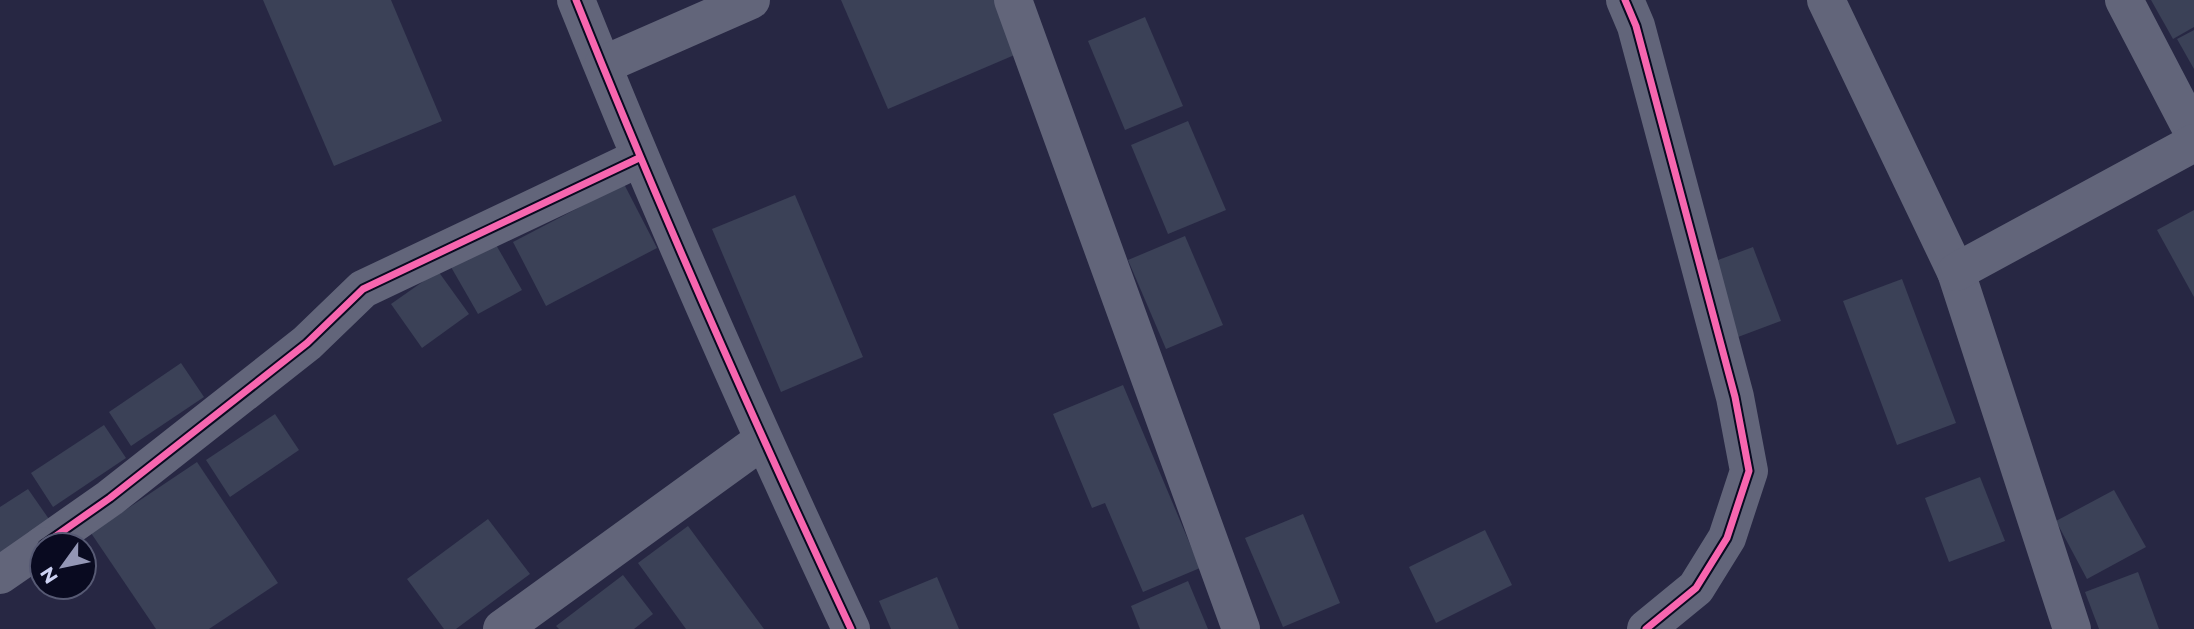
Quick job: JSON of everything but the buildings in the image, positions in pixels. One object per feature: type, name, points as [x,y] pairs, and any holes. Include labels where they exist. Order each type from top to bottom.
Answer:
[{"type":"street","points":[[576,0],[639,158],[763,440],[851,629]]},
{"type":"street","points":[[603,65],[751,0]]},
{"type":"street","points":[[1013,0],[1241,629]]},
{"type":"street","points":[[1625,0],[1636,26],[1735,397],[1749,471],[1727,538],[1696,588],[1646,629]]},
{"type":"street","points":[[1826,0],[1956,272],[2072,629]]},
{"type":"street","points":[[2124,0],[2194,134]]},
{"type":"street","points":[[1956,272],[2194,143]]},
{"type":"street","points":[[63,531],[110,498],[307,343],[363,289],[639,158]]},
{"type":"street","points":[[502,629],[763,440]]},
{"type":"street","points":[[0,575],[28,555]]},
{"type":"cycle path","points":[[576,0],[709,317],[851,629]]},
{"type":"cycle path","points":[[1625,0],[1636,26],[1735,397],[1749,471],[1727,538],[1696,588],[1646,629]]},
{"type":"cycle path","points":[[63,531],[110,498],[307,343],[363,289],[639,158]]}]
